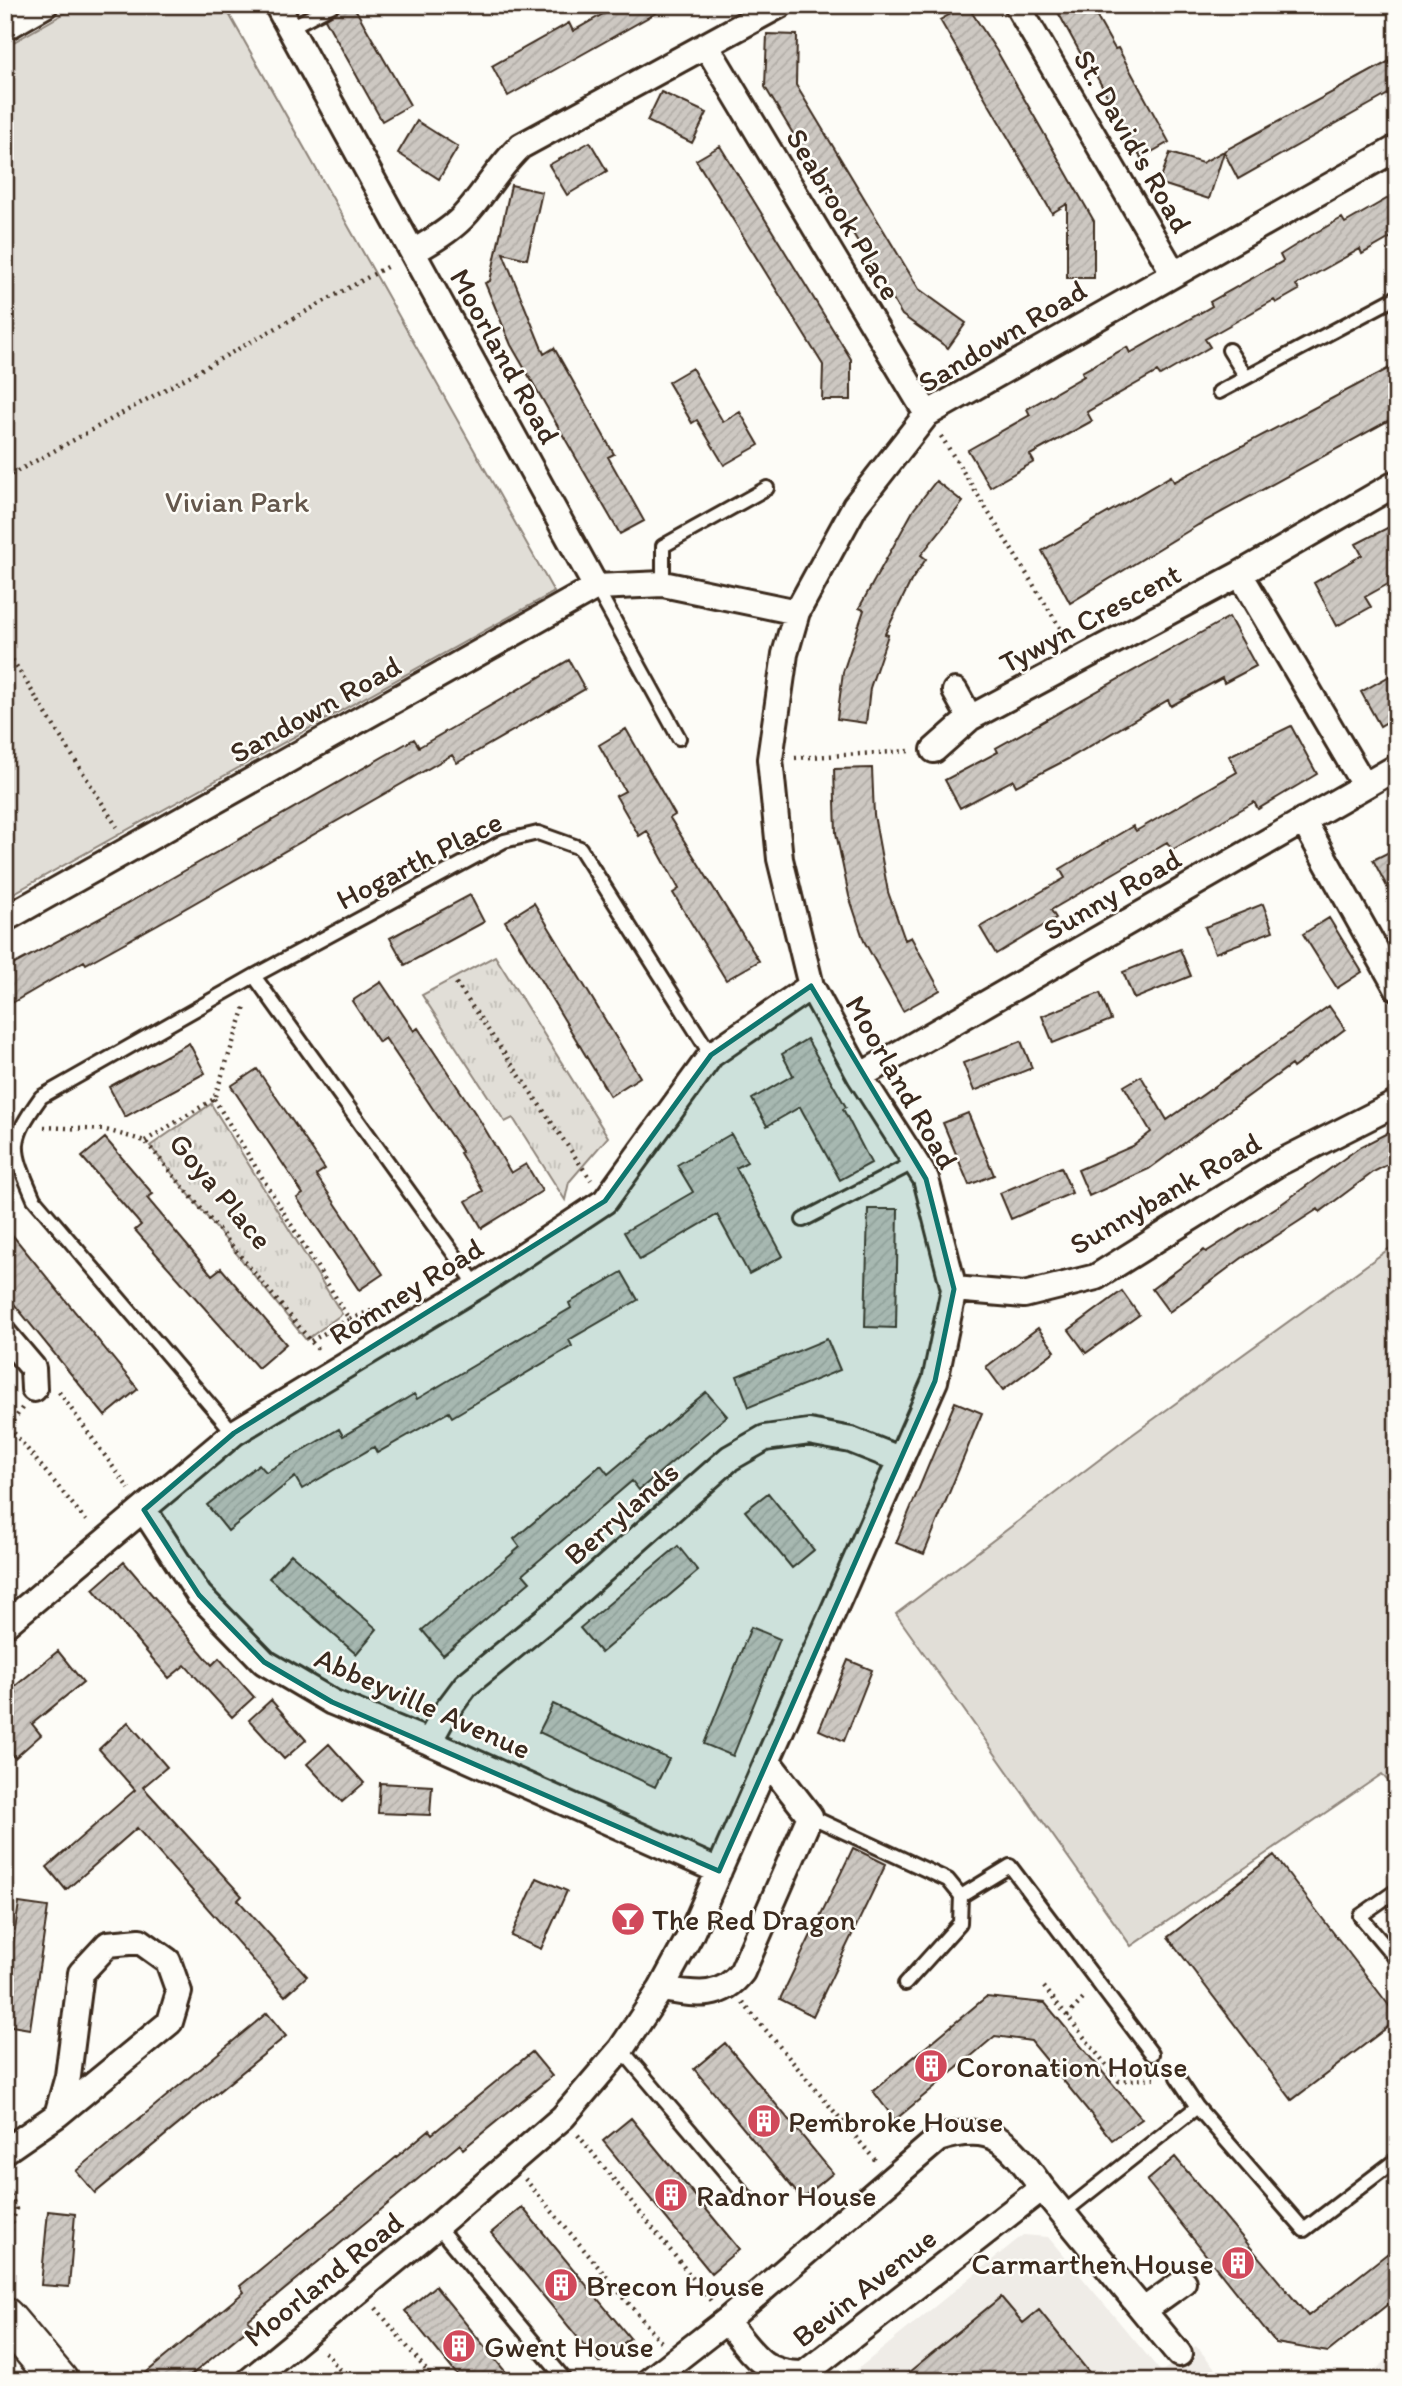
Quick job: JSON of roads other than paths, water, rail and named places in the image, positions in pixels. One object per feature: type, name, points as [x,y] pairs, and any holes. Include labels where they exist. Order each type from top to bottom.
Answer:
[{"type":"street","points":[[5,28],[45,5]]},
{"type":"street","name":"Moorland Road","points":[[277,5],[596,587]]},
{"type":"street","points":[[412,252],[442,235],[462,217],[500,165],[521,146],[780,5]]},
{"type":"street","name":"St. David's Road","points":[[1017,5],[1173,272]]},
{"type":"street","name":"Seabrook Place","points":[[707,47],[927,414]]},
{"type":"street","name":"Sandown Road","points":[[5,919],[596,587],[663,584],[797,612],[855,506],[927,414],[1173,272],[1397,148]]},
{"type":"street","name":"Tywyn Crescent","points":[[934,750],[970,718],[1240,574],[1397,483]]},
{"type":"street","points":[[1240,574],[1364,785]]},
{"type":"street","name":"Moorland Road","points":[[249,2381],[359,2288],[438,2226],[564,2117],[621,2049],[661,1989],[691,1934],[769,1763],[899,1458],[935,1381],[954,1289],[926,1179],[860,1076],[811,986],[780,859],[770,759],[785,654],[797,612]]},
{"type":"street","points":[[955,691],[970,718]]},
{"type":"street","name":"Sunny Road","points":[[860,1076],[1397,767]]},
{"type":"street","points":[[1303,820],[1397,988]]},
{"type":"street","name":"Romney Road","points":[[5,1625],[234,1433],[477,1286],[605,1201],[711,1055],[811,986]]},
{"type":"street","name":"Sunnybank Road","points":[[954,1289],[1024,1295],[1096,1276],[1277,1164],[1397,1103]]},
{"type":"street","points":[[5,1335],[33,1368],[34,1389]]},
{"type":"street","name":"Berrylands","points":[[429,1742],[445,1713],[466,1685],[560,1608],[730,1458],[765,1438],[809,1432],[851,1440],[899,1458]]},
{"type":"street","name":"Abbeyville Avenue","points":[[144,1510],[200,1595],[264,1662],[332,1702],[429,1742],[719,1871]]},
{"type":"street","points":[[661,1989],[692,1994],[715,1992],[730,1987],[742,1972],[810,1816],[769,1763]]},
{"type":"street","points":[[5,2151],[57,2115],[170,2022],[179,1992],[168,1961],[140,1941],[108,1944],[82,1973],[68,2076],[57,2115]]},
{"type":"street","name":"Bevin Avenue","points":[[649,2381],[726,2321],[938,2139],[979,2131],[999,2137],[1015,2151],[1042,2188],[1180,2354]]},
{"type":"street","name":"Bevin Avenue","points":[[726,2321],[765,2367],[786,2374],[804,2374],[1042,2188]]},
{"type":"street","points":[[1144,2310],[1183,2282]]},
{"type":"street","points":[[5,2317],[59,2381]]},
{"type":"lane","points":[[289,28],[333,5]]},
{"type":"lane","points":[[1219,392],[1397,297]]},
{"type":"lane","points":[[1229,349],[1246,377]]},
{"type":"lane","points":[[663,584],[663,545],[768,488]]},
{"type":"lane","name":"Moorland Road","points":[[596,587],[679,738]]},
{"type":"lane","name":"Hogarth Place","points":[[254,976],[505,841],[538,833],[580,848],[711,1055]]},
{"type":"lane","points":[[234,1433],[34,1199],[16,1157],[20,1126],[41,1097],[254,976],[477,1286]]},
{"type":"lane","points":[[803,1220],[915,1162]]},
{"type":"lane","points":[[810,1816],[948,1880],[961,1896],[960,1923],[905,1984]]},
{"type":"lane","points":[[961,1896],[1010,1866],[1152,2054]]},
{"type":"lane","points":[[1397,1890],[1360,1916],[1397,1960]]},
{"type":"lane","points":[[621,2049],[749,2200]]},
{"type":"lane","points":[[1177,2077],[1197,2107],[1304,2230],[1397,2159]]},
{"type":"lane","points":[[1063,2213],[1197,2107]]},
{"type":"lane","name":"Moorland Road","points":[[438,2226],[562,2376]]},
{"type":"place","name":"The Red Dragon","points":[[628,1919]]},
{"type":"place","name":"Coronation House","points":[[931,2066]]},
{"type":"place","name":"Pembroke House","points":[[764,2121]]},
{"type":"place","name":"Radnor House","points":[[671,2195]]},
{"type":"place","name":"Carmarthen House","points":[[1238,2263]]},
{"type":"place","name":"Brecon House","points":[[561,2285]]},
{"type":"place","name":"Gwent House","points":[[459,2346]]},
{"type":"park label","name":"Vivian Park","points":[[237,501]]}]
